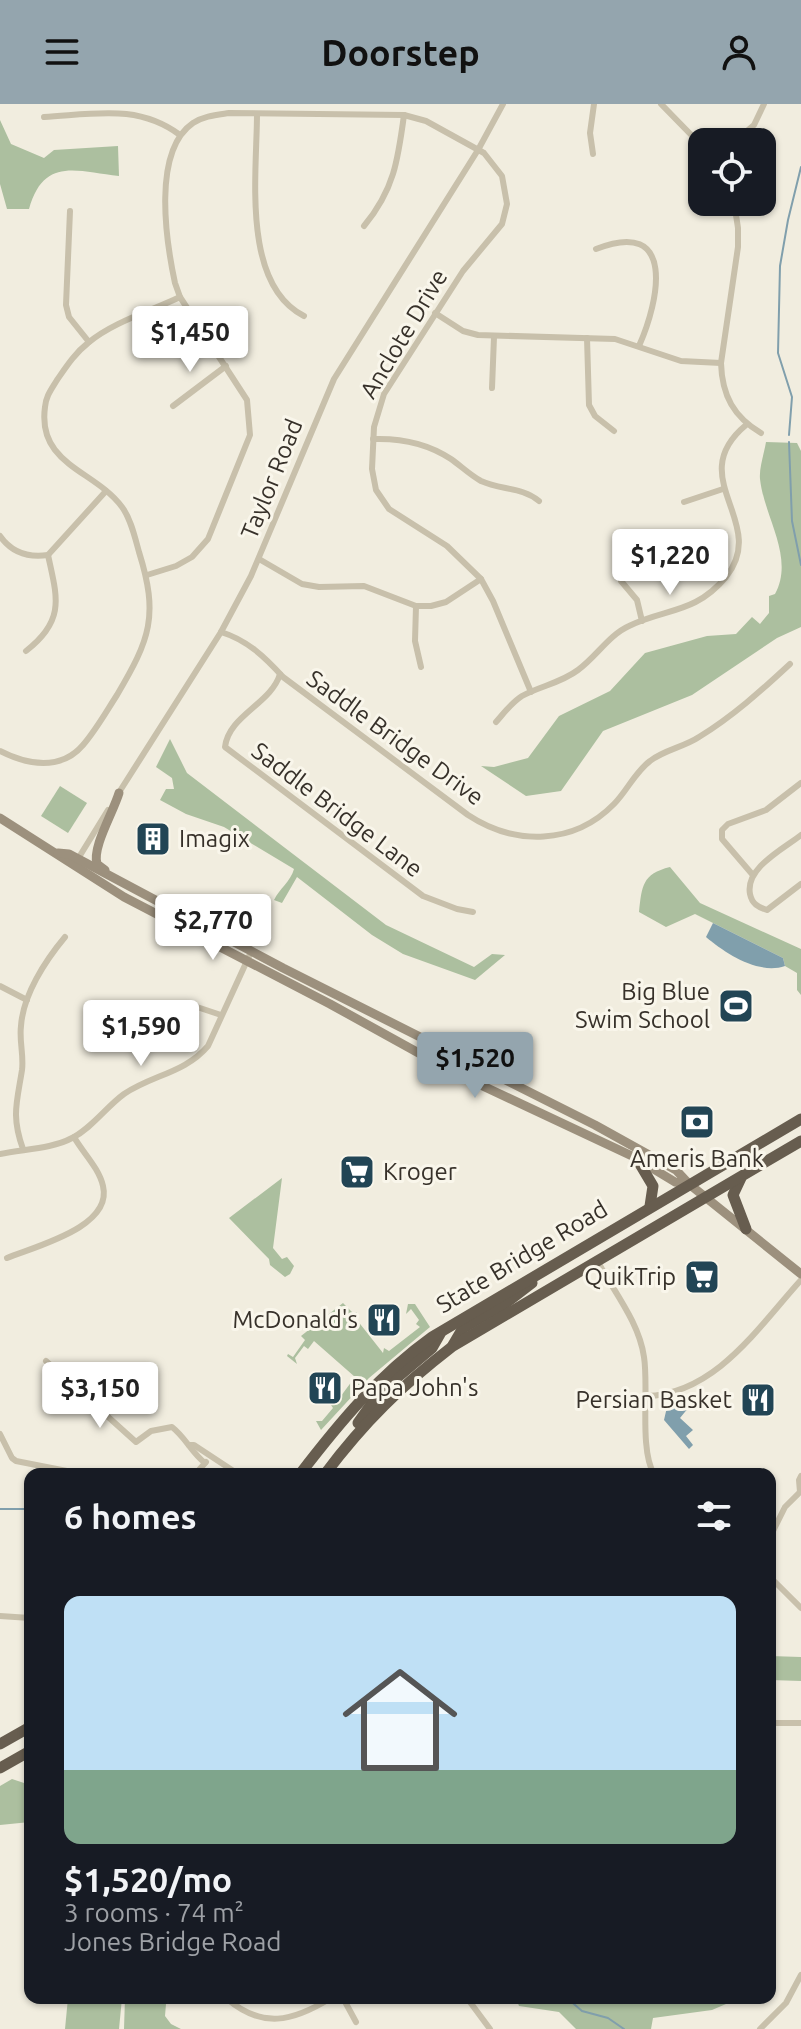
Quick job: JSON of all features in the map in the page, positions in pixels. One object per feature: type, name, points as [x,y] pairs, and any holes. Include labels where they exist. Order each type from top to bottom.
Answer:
[{"type":"highway","name":"State Bridge Road","points":[[305,1468],[370,1388],[403,1358],[442,1330],[801,1119]]},
{"type":"highway","name":"State Bridge Road","points":[[330,1468],[378,1409],[415,1374],[453,1346],[801,1141]]},
{"type":"highway","points":[[637,1159],[653,1186],[650,1206]]},
{"type":"highway","points":[[745,1174],[733,1195],[746,1229]]},
{"type":"highway","points":[[689,1184],[690,1207]]},
{"type":"highway","points":[[453,1346],[463,1328],[506,1303],[557,1261]]},
{"type":"highway","points":[[342,1452],[372,1401],[432,1348],[442,1330]]},
{"type":"highway","points":[[0,1744],[24,1730]]},
{"type":"highway","points":[[0,1768],[24,1754]]},
{"type":"main road","points":[[119,793],[113,814],[95,850],[95,859],[100,867],[151,894],[158,903]]},
{"type":"main road","points":[[0,818],[432,1060],[637,1159],[675,1182],[689,1184]]},
{"type":"main road","points":[[76,863],[158,903],[249,957],[408,1031],[676,1170],[801,1277]]},
{"type":"main road","points":[[432,1060],[468,1068],[502,1086],[517,1088]]},
{"type":"main road","points":[[511,1099],[522,1098],[549,1111],[573,1114]]},
{"type":"street","name":"Taylor Road","points":[[76,863],[221,632],[259,559],[334,379],[478,150],[503,104]]},
{"type":"street","points":[[593,154],[590,133],[594,104]]},
{"type":"street","points":[[661,104],[688,132]]},
{"type":"street","points":[[750,128],[764,104]]},
{"type":"street","points":[[44,117],[117,108],[134,109],[161,118],[180,135]]},
{"type":"street","points":[[147,575],[176,566],[192,557],[208,539],[250,435],[247,400],[180,297],[172,269],[165,178],[169,158],[180,135],[205,117],[229,113],[404,115],[426,121],[478,150]]},
{"type":"street","points":[[257,114],[257,226],[260,251],[283,301],[304,316]]},
{"type":"street","points":[[364,226],[387,194],[393,178],[404,115]]},
{"type":"street","name":"Anclote Drive","points":[[478,150],[492,160],[502,176],[507,195],[505,214],[496,234],[463,271],[384,394],[376,416],[373,478],[383,502],[447,546],[481,579],[531,692]]},
{"type":"street","points":[[70,211],[66,305],[75,327],[89,342]]},
{"type":"street","points":[[736,216],[738,247],[721,363],[722,380],[726,396],[746,425],[761,433]]},
{"type":"street","points":[[596,249],[624,240],[634,241],[643,245],[652,256],[656,271],[653,300],[639,346]]},
{"type":"street","points":[[0,752],[17,760],[49,764],[70,757],[95,731],[145,642],[151,609],[147,575],[123,508],[106,491],[60,458],[46,435],[44,421],[47,396],[70,361],[89,342],[180,297]]},
{"type":"street","points":[[435,313],[463,331],[494,337],[615,339],[681,361],[721,363]]},
{"type":"street","points":[[492,388],[494,337]]},
{"type":"street","points":[[587,338],[589,405],[595,416],[614,431]]},
{"type":"street","points":[[173,406],[226,366]]},
{"type":"street","points":[[496,722],[511,705],[531,692],[574,673],[620,631],[695,603],[730,570],[738,552],[739,533],[736,517],[723,489],[721,471],[733,438],[746,425]]},
{"type":"street","points":[[373,439],[400,439],[426,446],[448,457],[481,481],[524,491],[539,501]]},
{"type":"street","points":[[684,502],[723,489]]},
{"type":"street","points":[[0,536],[12,550],[37,557],[48,555],[106,491]]},
{"type":"street","points":[[26,651],[47,631],[53,616],[56,586],[48,555]]},
{"type":"street","points":[[259,559],[302,584],[319,587],[364,586],[416,606],[446,602],[481,579]]},
{"type":"street","points":[[621,581],[637,600],[642,621]]},
{"type":"street","points":[[416,606],[415,641],[421,667]]},
{"type":"street","name":"Saddle Bridge Drive","points":[[221,632],[240,639],[266,658],[280,674],[476,821],[512,835],[542,837],[580,829],[598,818],[650,761],[701,736],[767,686],[790,664]]},
{"type":"street","name":"Saddle Bridge Lane","points":[[280,674],[277,684],[236,724],[226,739],[225,747],[423,896],[473,912]]},
{"type":"street","points":[[752,874],[722,839],[722,830],[728,824],[766,810],[801,783]]},
{"type":"street","points":[[801,835],[752,874],[749,889],[752,901],[767,910],[801,884]]},
{"type":"street","points":[[23,1149],[16,1127],[14,1105],[22,1069],[20,1028],[27,1000],[53,952],[65,937]]},
{"type":"street","points":[[0,1154],[74,1137],[126,1093],[198,1059],[208,1046],[249,957]]},
{"type":"street","points":[[0,986],[27,1000]]},
{"type":"street","points":[[191,1005],[221,1015]]},
{"type":"street","points":[[7,1258],[86,1225],[100,1211],[104,1197],[103,1182],[74,1137]]},
{"type":"street","points":[[598,1262],[638,1335],[644,1356],[648,1460],[651,1468]]},
{"type":"street","points":[[646,1396],[678,1390],[733,1358],[801,1277]]},
{"type":"street","points":[[46,1361],[136,1442],[151,1431],[172,1427],[184,1436],[190,1451],[205,1463]]},
{"type":"street","points":[[0,1434],[16,1461],[52,1468]]},
{"type":"street","points":[[189,1445],[194,1445],[229,1468]]},
{"type":"street","points":[[201,1468],[210,1456]]},
{"type":"street","points":[[776,1525],[785,1507],[801,1492],[801,1476]]},
{"type":"street","points":[[776,1583],[801,1608]]},
{"type":"street","points":[[0,1616],[24,1618]]},
{"type":"street","points":[[776,1723],[801,1723]]},
{"type":"street","points":[[760,2029],[786,2003],[801,1975]]},
{"type":"street","points":[[233,2004],[248,2016],[277,2023],[300,2017],[321,2004]]},
{"type":"street","points":[[346,2004],[356,2022]]},
{"type":"street","points":[[471,2004],[490,2029]]},
{"type":"green space","points":[[0,120],[11,144],[44,158],[54,150],[118,146],[119,176],[75,171],[52,174],[35,192],[29,209],[7,209],[0,184]]},
{"type":"green space","points":[[766,442],[797,443],[801,451],[801,627],[777,638],[692,695],[603,731],[561,791],[526,796],[481,766],[494,767],[528,758],[559,716],[610,691],[645,653],[707,636],[736,634],[752,617],[760,624],[769,613],[769,596],[775,594],[782,566],[760,479]]},
{"type":"green space","points":[[170,739],[187,773],[386,925],[474,967],[492,954],[505,955],[475,980],[403,954],[372,935],[297,877],[282,903],[274,900],[294,869],[224,827],[186,814],[160,800],[166,789],[174,789],[172,778],[156,767]]},
{"type":"green space","points":[[60,786],[87,803],[68,833],[41,816]]},
{"type":"green space","points":[[670,867],[700,903],[801,949],[801,995],[797,990],[797,973],[785,966],[783,958],[695,914],[666,927],[639,912],[645,882],[654,873]]},
{"type":"green space","points":[[282,1178],[273,1248],[282,1259],[287,1257],[294,1266],[285,1277],[270,1265],[269,1259],[229,1218]]},
{"type":"green space","points":[[343,1303],[353,1313],[357,1312],[357,1320],[383,1353],[384,1348],[389,1351],[420,1327],[411,1309],[406,1314],[408,1304],[415,1304],[430,1327],[369,1378],[321,1430],[316,1421],[322,1421],[333,1408],[329,1402],[335,1404],[355,1377],[314,1341],[308,1349],[304,1346],[295,1358],[297,1364],[287,1356],[293,1357],[305,1340],[301,1336]]},
{"type":"green space","points":[[776,1656],[801,1657],[801,1681],[776,1680]]},
{"type":"green space","points":[[12,1779],[24,1783],[24,1823],[0,1825],[0,1786]]},
{"type":"green space","points":[[67,2004],[121,2004],[119,2029],[65,2029]]},
{"type":"green space","points":[[125,2004],[166,2004],[165,2016],[171,2024],[181,2029],[124,2029]]},
{"type":"green space","points":[[726,2004],[712,2010],[653,2018],[651,2029],[576,2029],[559,2012],[519,2006]]},
{"type":"water","points":[[713,923],[783,958],[785,966],[764,968],[733,956],[706,937]]},
{"type":"water","points":[[684,1402],[689,1407],[680,1418],[693,1430],[686,1436],[693,1445],[689,1449],[664,1420],[667,1407]]},
{"type":"waterway","points":[[789,435],[792,397],[778,353],[780,266],[801,167]]},
{"type":"waterway","points":[[789,442],[792,521],[801,565]]},
{"type":"waterway","points":[[0,1509],[24,1509]]},
{"type":"waterway","points":[[574,2004],[582,2011],[608,2018],[624,2029]]},
{"type":"place","name":"Imagix","points":[[153,839]]},
{"type":"place","name":"Big Blue Swim School","points":[[736,1006]]},
{"type":"place","name":"Ameris Bank","points":[[697,1122]]},
{"type":"place","name":"Kroger","points":[[357,1172]]},
{"type":"place","name":"QuikTrip","points":[[702,1277]]},
{"type":"place","name":"McDonald's","points":[[384,1320]]},
{"type":"place","name":"Papa John's","points":[[325,1388]]},
{"type":"place","name":"Persian Basket","points":[[758,1400]]}]
